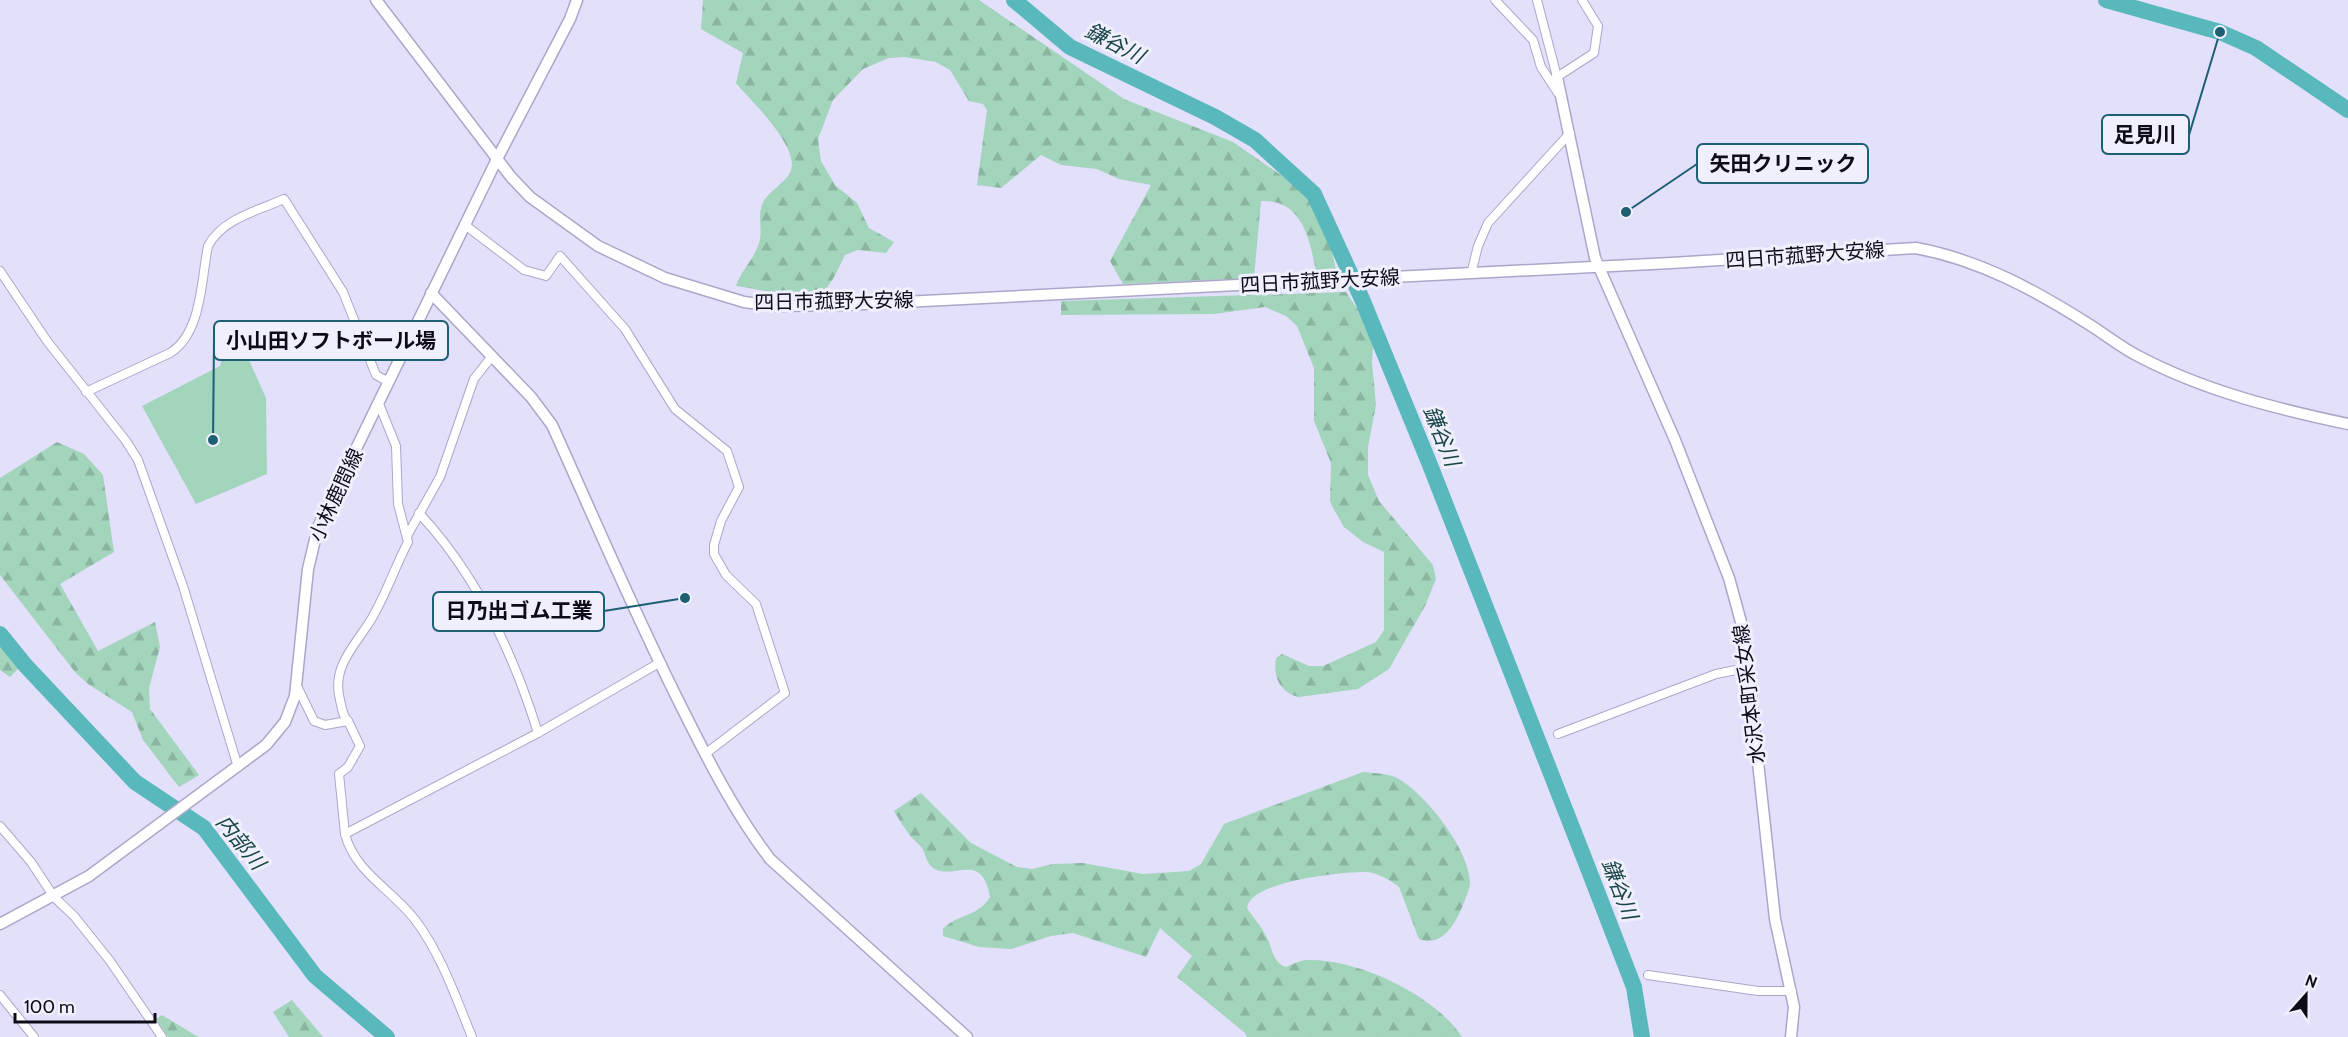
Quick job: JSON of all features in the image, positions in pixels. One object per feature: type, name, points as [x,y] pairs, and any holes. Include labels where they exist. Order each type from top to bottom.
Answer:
[{"type":"main road","name":"四日市菰野大安線","points":[[376,0],[497,159],[530,197],[616,256],[665,278],[758,305],[844,305],[1471,274],[1899,248],[1948,254],[1988,268],[2089,324],[2138,356],[2177,375],[2238,397],[2348,424]]},
{"type":"main road","name":"小林鹿間線","points":[[0,924],[54,897],[89,876],[277,735],[291,709],[296,684],[308,569],[318,527],[497,159],[570,19],[576,0]]},
{"type":"main road","name":"水沢本町采女線","points":[[1557,77],[1595,258],[1648,376],[1729,578],[1744,633],[1775,919],[1792,991],[1794,1023],[1791,1037]]},
{"type":"main road","points":[[431,293],[531,396],[552,425],[659,663],[705,754],[744,821],[771,859],[967,1037]]},
{"type":"street","points":[[1495,0],[1533,39],[1541,67],[1562,99]]},
{"type":"street","points":[[1537,0],[1557,77],[1594,53],[1599,26],[1582,0]]},
{"type":"street","points":[[1471,274],[1478,246],[1488,223],[1570,133]]},
{"type":"street","points":[[86,392],[170,353],[182,345],[193,325],[208,246],[213,237],[225,225],[284,199],[343,292],[376,375],[389,382]]},
{"type":"street","points":[[465,225],[524,270],[546,276],[560,256],[625,329],[675,409],[727,451],[740,488],[721,521],[714,545],[714,554],[726,574],[756,604],[785,693],[705,754]]},
{"type":"street","points":[[0,271],[47,341],[126,441],[148,483],[183,586],[238,766]]},
{"type":"street","points":[[407,536],[440,477],[474,379],[492,356]]},
{"type":"street","points":[[379,404],[396,446],[398,504],[408,542],[372,618],[354,642],[339,674],[337,689],[343,714],[360,746],[348,767],[339,774],[345,834],[348,848],[358,864],[399,902],[435,949],[472,1037]]},
{"type":"street","points":[[419,513],[441,536],[471,577],[523,683],[538,733]]},
{"type":"street","points":[[345,834],[538,733],[659,663]]},
{"type":"street","points":[[1558,734],[1716,674],[1746,668]]},
{"type":"street","points":[[296,684],[314,721],[325,725],[348,721]]},
{"type":"street","points":[[0,826],[31,862],[54,897],[74,916],[110,961],[162,1037]]},
{"type":"street","points":[[1648,975],[1767,992],[1792,991]]},
{"type":"street","points":[[0,994],[34,1037]]},
{"type":"green space","points":[[703,0],[979,0],[1124,99],[1233,142],[1304,191],[1328,235],[1336,270],[1316,272],[1307,235],[1295,214],[1275,202],[1261,201],[1254,278],[1123,284],[1110,261],[1151,185],[1119,179],[1097,169],[1061,165],[1041,155],[1001,188],[977,185],[987,110],[983,104],[969,101],[950,70],[936,62],[904,57],[889,58],[863,69],[833,100],[818,139],[821,161],[835,185],[857,203],[869,228],[894,242],[886,253],[858,250],[845,255],[830,284],[816,294],[794,295],[736,286],[760,241],[762,205],[768,195],[789,175],[792,160],[788,149],[772,124],[736,83],[743,53],[701,29]]},
{"type":"green space","points":[[1346,292],[1374,334],[1372,362],[1376,405],[1368,447],[1368,475],[1379,501],[1433,565],[1436,579],[1425,606],[1389,669],[1358,689],[1299,697],[1292,695],[1279,682],[1276,658],[1282,654],[1309,666],[1323,666],[1376,642],[1384,630],[1384,552],[1363,542],[1344,527],[1330,501],[1331,463],[1314,421],[1314,368],[1297,326],[1286,316],[1265,307],[1214,314],[1061,315],[1061,301]]},
{"type":"green space","points":[[229,328],[235,329],[266,398],[267,474],[196,504],[142,406],[220,366]]},
{"type":"green space","points":[[57,442],[84,454],[103,475],[114,552],[60,584],[98,651],[155,622],[160,647],[149,688],[150,709],[199,775],[179,787],[143,740],[132,712],[88,684],[75,672],[0,575],[0,478]]},
{"type":"green space","points":[[0,635],[24,663],[10,677],[0,670]]},
{"type":"green space","points":[[1363,772],[1395,777],[1407,784],[1443,822],[1462,854],[1470,882],[1462,908],[1449,930],[1436,940],[1419,939],[1399,887],[1369,872],[1318,876],[1279,885],[1263,891],[1252,899],[1247,908],[1264,932],[1277,961],[1285,967],[1304,960],[1327,961],[1371,972],[1393,982],[1433,1007],[1462,1037],[1247,1037],[1177,977],[1192,956],[1160,928],[1146,957],[1073,933],[1051,936],[1011,949],[979,947],[943,936],[943,929],[949,924],[985,904],[990,897],[986,883],[981,874],[974,870],[949,872],[933,868],[922,848],[909,835],[894,811],[921,793],[971,843],[1017,867],[1032,869],[1053,864],[1083,863],[1143,874],[1189,871],[1201,864],[1224,824]]},
{"type":"green space","points":[[292,1000],[323,1037],[289,1037],[273,1012]]},
{"type":"green space","points":[[162,1015],[199,1037],[168,1037],[156,1019]]},
{"type":"waterway","name":"鎌谷川","points":[[1014,0],[1070,47],[1215,117],[1255,140],[1314,194],[1362,299],[1430,465],[1586,863],[1634,987],[1642,1037]]},
{"type":"waterway","points":[[2106,0],[2220,32],[2256,48],[2348,110]]},
{"type":"waterway","name":"内部川","points":[[0,634],[26,666],[135,782],[204,828],[315,976],[387,1037]]},
{"type":"place","name":"足見川","points":[[2220,32]]},
{"type":"place","name":"矢田クリニック","points":[[1626,212]]},
{"type":"place","name":"小山田ソフトボール場","points":[[213,440]]},
{"type":"place","name":"日乃出ゴム工業","points":[[685,598]]}]
